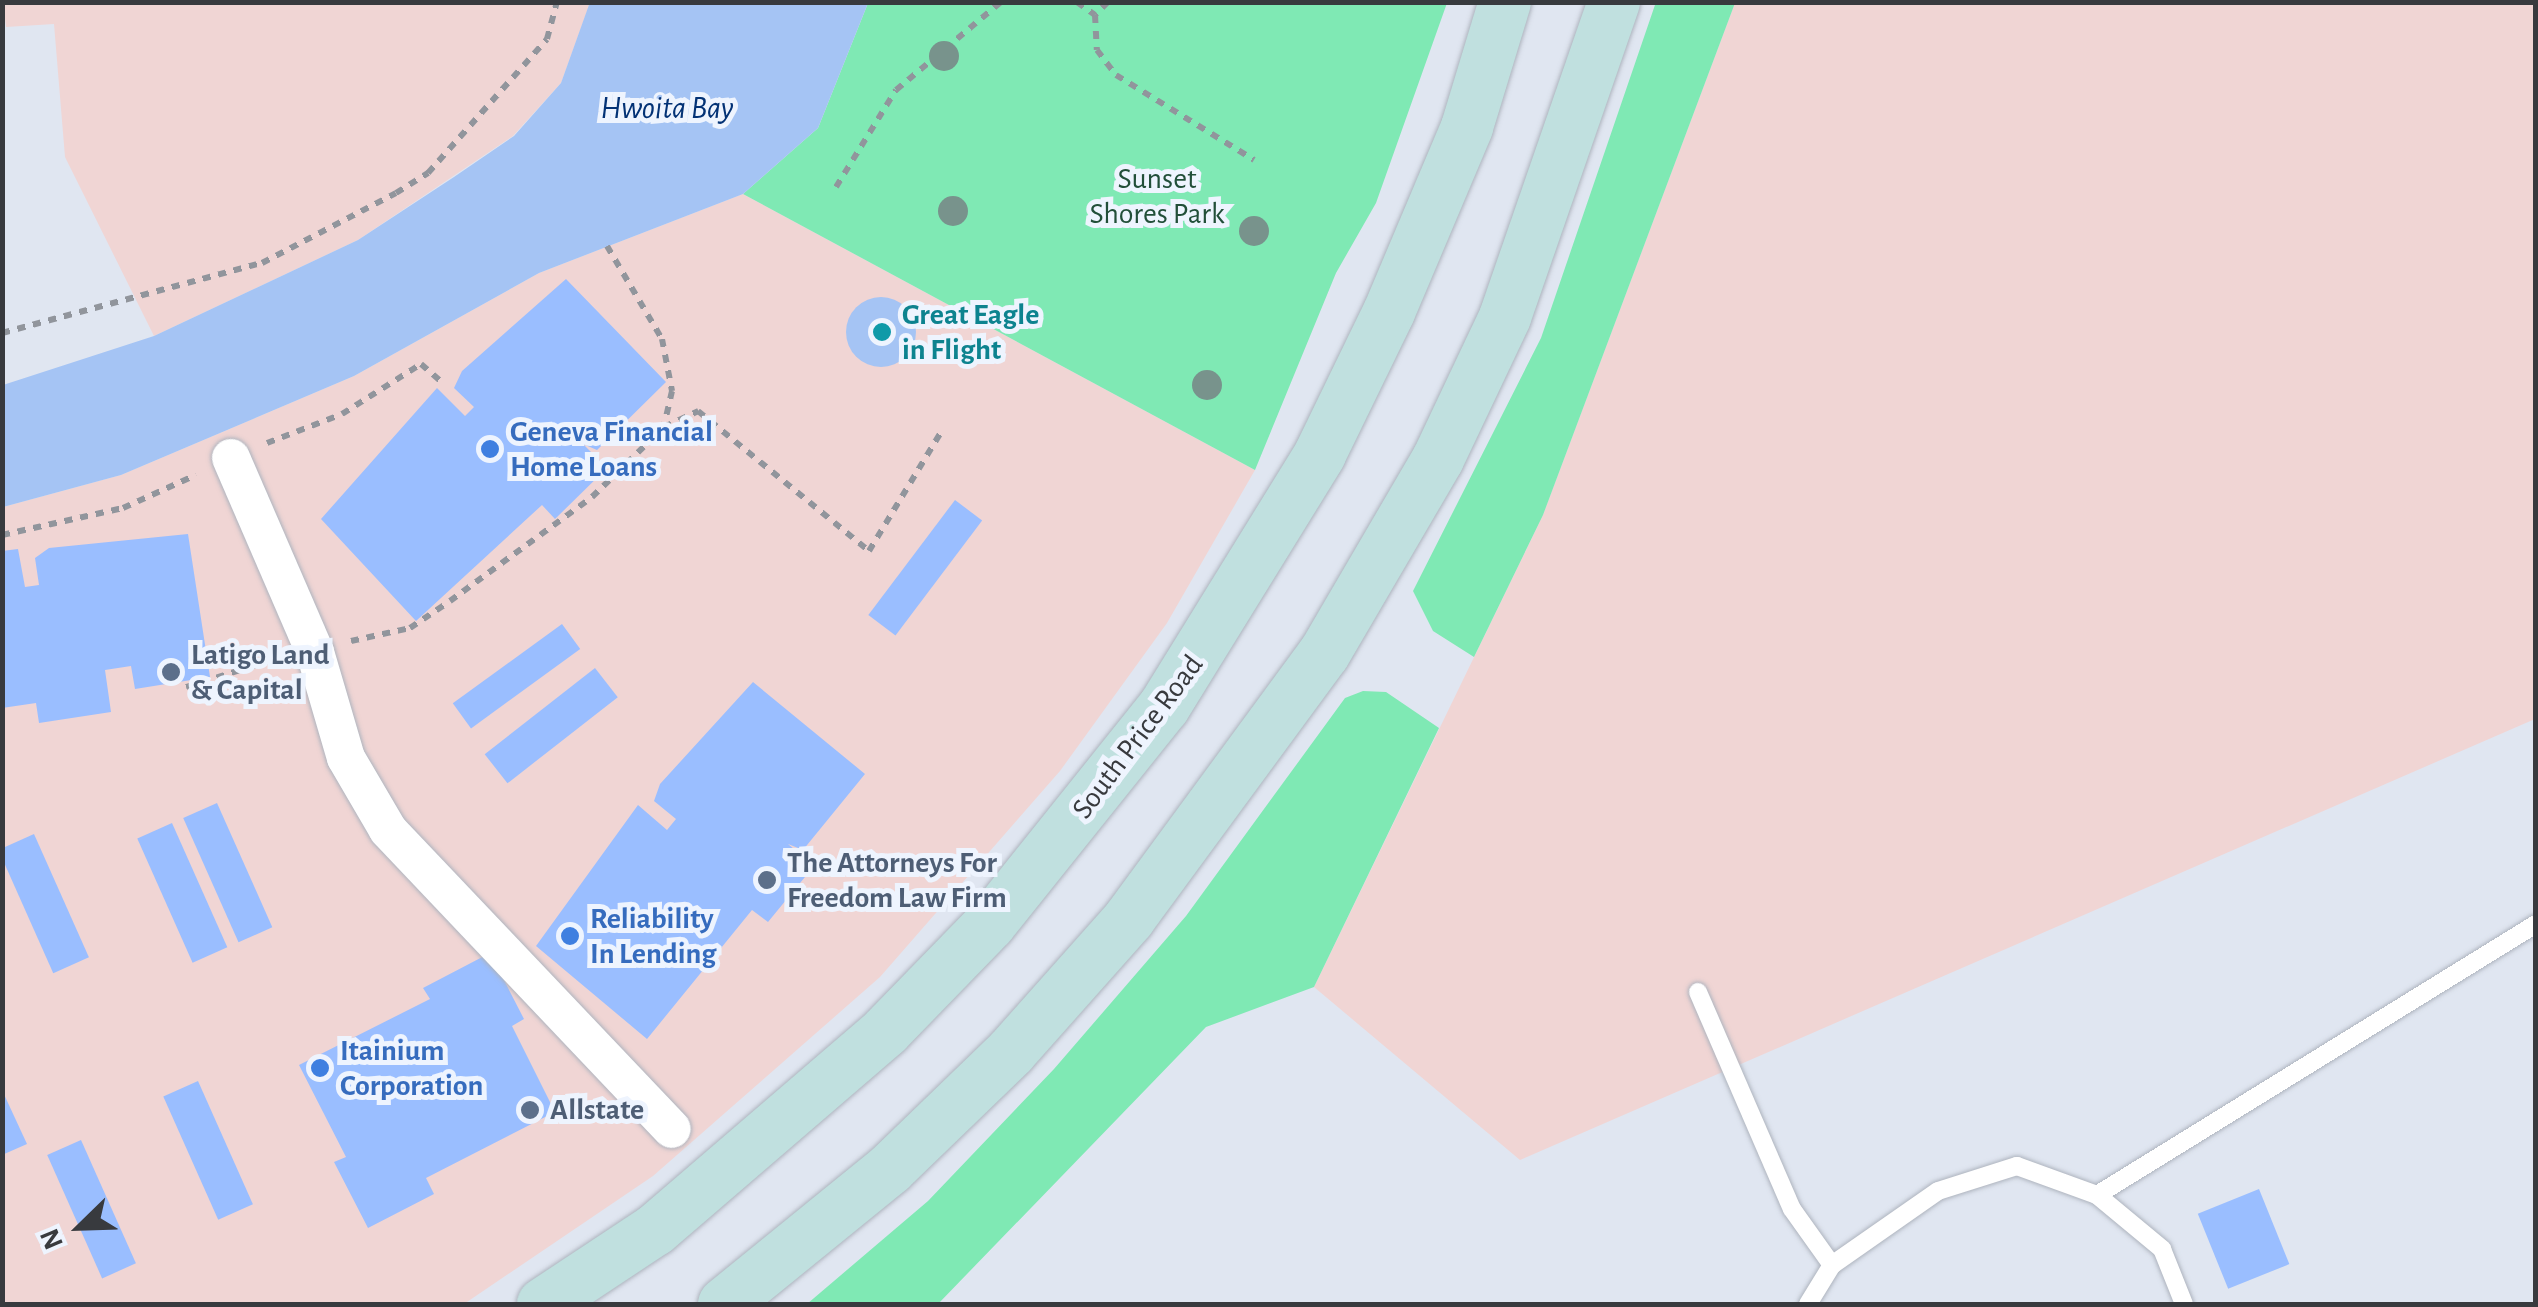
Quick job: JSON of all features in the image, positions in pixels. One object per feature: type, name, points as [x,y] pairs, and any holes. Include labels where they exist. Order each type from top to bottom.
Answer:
[{"type":"main road","name":"South Price Road","points":[[544,1304],[655,1230],[886,1031],[990,924],[1164,707],[1320,454],[1390,312],[1460,145],[1506,2]]},
{"type":"main road","points":[[724,1304],[890,1170],[1011,1052],[1128,919],[1324,654],[1438,458],[1505,317],[1614,2]]},
{"type":"street","points":[[232,458],[313,648],[346,758],[388,830],[672,1128]]},
{"type":"lane","points":[[2097,1195],[2536,924]]},
{"type":"lane","points":[[1698,992],[1792,1209],[1832,1265]]},
{"type":"lane","points":[[1808,1304],[1832,1265],[1938,1191],[2017,1166],[2097,1195],[2162,1248],[2184,1304]]},
{"type":"path","points":[[2,334],[262,263],[396,193],[428,173],[547,39],[557,2]]},
{"type":"path","points":[[836,187],[896,90],[1001,2]]},
{"type":"path","points":[[1077,2],[1095,15]]},
{"type":"path","points":[[1108,2],[1095,15],[1096,50],[1116,74],[1254,160]]},
{"type":"path","points":[[607,246],[662,339],[672,392],[664,427]]},
{"type":"path","points":[[186,688],[313,648],[410,628],[592,498],[664,427],[698,411],[869,551],[940,432]]},
{"type":"shaded area","points":[[3,3],[590,3],[561,83],[513,136],[358,240],[154,336],[65,157],[54,24],[6,27]]},
{"type":"shaded area","points":[[1735,3],[2535,3],[2535,719],[1520,1160],[1314,987],[1543,515]]},
{"type":"shaded area","points":[[743,194],[1255,470],[1167,623],[1060,771],[880,977],[653,1176],[464,1304],[3,1304],[3,507],[121,475],[354,376],[539,273]]},
{"type":"green space","points":[[1656,2],[1735,3],[1543,515],[1474,657],[1433,631],[1413,591],[1541,338]]},
{"type":"green space","name":"Sunset Shores Park","points":[[868,3],[1447,3],[1376,203],[1336,273],[1255,470],[743,194],[818,128]]},
{"type":"green space","points":[[1363,691],[1386,692],[1439,728],[1314,987],[1206,1027],[938,1304],[807,1304],[928,1201],[1054,1069],[1186,916],[1345,698]]},
{"type":"water","name":"Hwoita Bay","points":[[590,2],[868,3],[818,128],[743,194],[539,273],[354,376],[121,475],[3,507],[3,385],[154,336],[358,240],[514,136],[561,83]]},
{"type":"water","points":[[881,297],[895,299],[906,307],[914,318],[914,346],[906,357],[895,365],[881,367],[867,365],[856,357],[848,346],[846,332],[848,318],[856,307],[867,299]]},
{"type":"building","name":"Geneva Financial Home Loans","points":[[566,279],[666,382],[597,450],[583,444],[607,468],[555,519],[542,505],[416,621],[321,519],[437,388],[465,416],[474,407],[454,388],[462,371]]},
{"type":"building","points":[[955,500],[982,520],[895,635],[868,615]]},
{"type":"building","points":[[188,534],[210,677],[135,689],[131,666],[105,670],[111,712],[39,723],[36,703],[2,708],[2,551],[18,549],[25,587],[39,585],[35,558],[49,548]]},
{"type":"building","points":[[562,624],[580,649],[471,728],[453,703]]},
{"type":"building","points":[[595,668],[618,697],[507,783],[485,754]]},
{"type":"building","points":[[753,682],[865,774],[803,850],[788,844],[814,866],[768,922],[752,910],[647,1039],[536,946],[638,805],[667,830],[676,819],[654,801],[660,784]]},
{"type":"building","points":[[217,803],[272,927],[239,942],[183,818]]},
{"type":"building","points":[[172,823],[227,947],[193,963],[137,838]]},
{"type":"building","points":[[34,834],[89,957],[53,973],[2,858],[2,848]]},
{"type":"building","points":[[490,953],[524,1019],[512,1026],[555,1112],[426,1178],[434,1194],[368,1228],[334,1162],[346,1157],[299,1065],[430,999],[423,988]]},
{"type":"building","points":[[198,1081],[253,1204],[218,1220],[163,1096]]},
{"type":"building","points":[[2,1090],[27,1144],[2,1155]]},
{"type":"building","points":[[81,1140],[136,1263],[102,1278],[47,1155]]},
{"type":"building","points":[[2259,1189],[2289,1264],[2228,1289],[2198,1214]]},
{"type":"place","name":"Great Eagle in Flight","points":[[882,332]]},
{"type":"place","name":"Geneva Financial Home Loans","points":[[490,449]]},
{"type":"place","name":"Latigo Land & Capital","points":[[171,672]]},
{"type":"place","name":"The Attorneys For Freedom Law Firm","points":[[767,880]]},
{"type":"place","name":"Reliability In Lending","points":[[570,936]]},
{"type":"place","name":"Itainium Corporation","points":[[320,1068]]},
{"type":"place","name":"Allstate","points":[[530,1110]]}]
